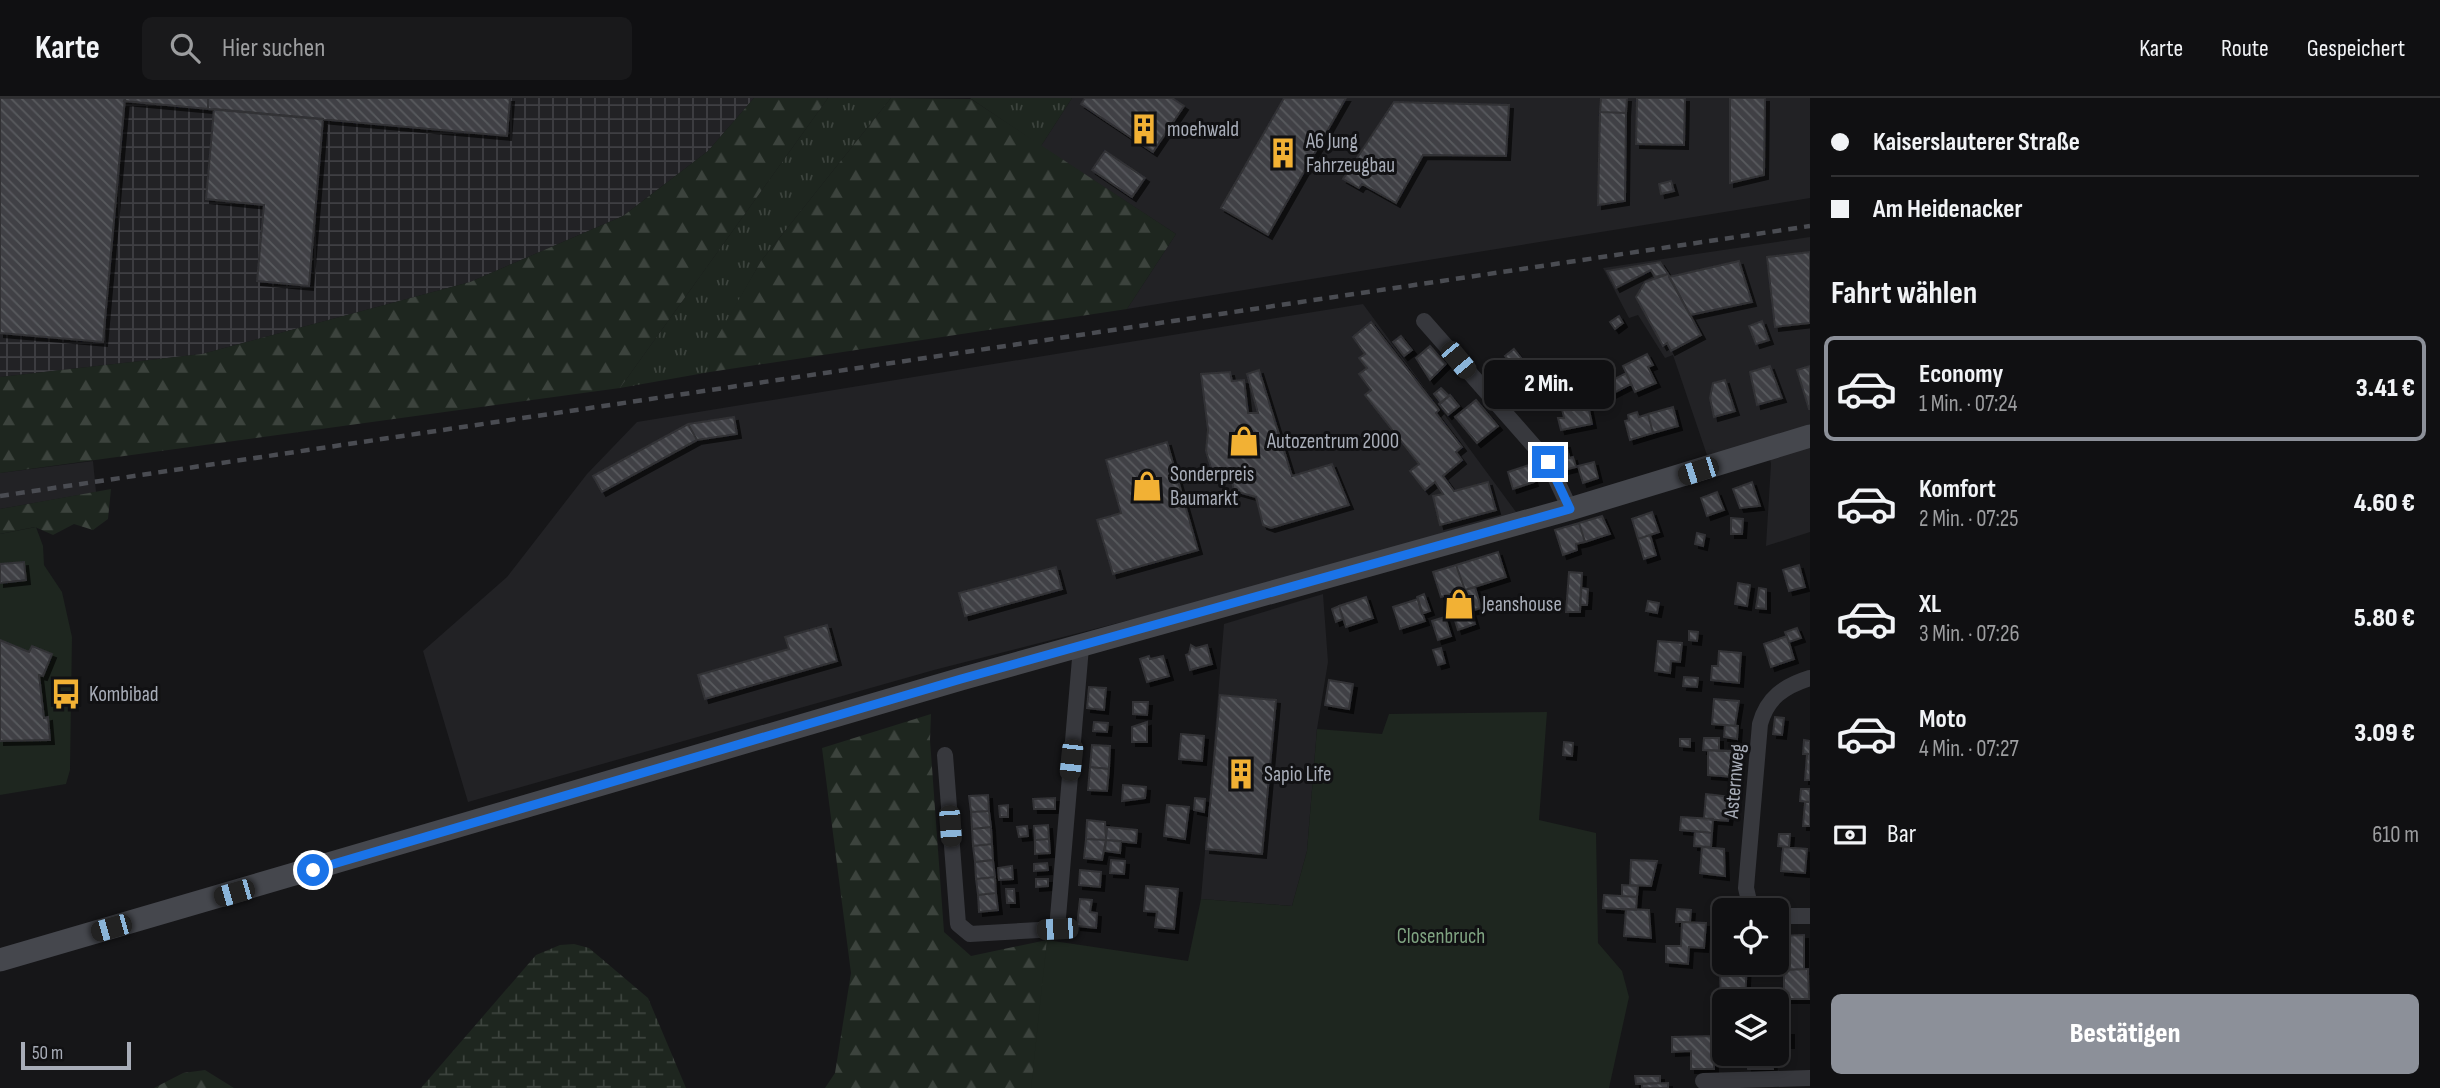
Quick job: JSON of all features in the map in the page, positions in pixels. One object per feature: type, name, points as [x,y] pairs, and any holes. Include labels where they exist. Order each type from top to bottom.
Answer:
[{"type":"main road","points":[[0,960],[1081,647],[1570,509],[1810,436]]},
{"type":"street","points":[[1424,321],[1548,462],[1570,509]]},
{"type":"street","points":[[945,755],[958,924],[970,934],[1057,929],[1081,647]]},
{"type":"street","name":"Asternweg","points":[[1748,898],[1746,888],[1760,724],[1765,708],[1772,698],[1783,689],[1810,678]]},
{"type":"street","points":[[1789,916],[1810,916]]},
{"type":"street","points":[[1703,1081],[1810,1079]]},
{"type":"shaded area","points":[[0,98],[754,98],[708,151],[623,216],[470,282],[202,354],[0,377]]},
{"type":"shaded area","points":[[1072,98],[1810,98],[1810,198],[1127,309],[1176,234],[1041,146]]},
{"type":"shaded area","points":[[1810,237],[1810,532],[1766,546],[1771,464],[1767,443],[1709,461],[1673,355],[1665,358],[1638,315],[1629,318],[1603,268]]},
{"type":"shaded area","points":[[1363,304],[1516,512],[1220,597],[934,670],[468,802],[423,651],[507,577],[587,474],[637,422]]},
{"type":"shaded area","points":[[93,461],[96,492],[0,509],[0,473]]},
{"type":"shaded area","points":[[1323,594],[1328,662],[1317,729],[1307,851],[1292,906],[1201,899],[1224,624]]},
{"type":"green space","points":[[754,98],[828,98],[620,388],[0,473],[0,377],[202,354],[470,282],[623,216],[708,151]]},
{"type":"green space","points":[[828,98],[891,98],[761,261],[709,353],[710,372],[620,388]]},
{"type":"green space","points":[[891,98],[971,99],[1176,234],[1127,309],[710,372],[708,353],[761,261]]},
{"type":"green space","points":[[970,98],[1072,98],[1041,146]]},
{"type":"green space","points":[[111,489],[108,519],[93,530],[74,524],[53,535],[35,527],[0,534],[0,509]]},
{"type":"green space","points":[[36,527],[43,546],[44,565],[62,592],[72,637],[70,770],[66,784],[0,795],[0,534]]},
{"type":"green space","name":"Closenbruch","points":[[1547,712],[1539,820],[1596,833],[1598,943],[1622,971],[1629,997],[1609,1088],[1031,1088],[1047,940],[1188,961],[1201,899],[1292,906],[1307,851],[1317,729],[1382,734],[1389,714]]},
{"type":"green space","points":[[931,714],[930,740],[944,932],[971,956],[1047,940],[1039,1088],[825,1088],[835,1073],[851,973],[822,748]]},
{"type":"green space","points":[[574,944],[589,948],[648,998],[686,1088],[421,1088],[536,955],[560,945]]},
{"type":"green space","points":[[205,1070],[234,1088],[154,1088],[183,1073]]},
{"type":"building","points":[[0,98],[125,98],[103,342],[0,333]]},
{"type":"building","points":[[125,98],[208,98],[208,109],[124,101]]},
{"type":"building","points":[[208,98],[510,98],[507,136],[208,109]]},
{"type":"building","name":"moehwald","points":[[1085,98],[1172,98],[1184,106],[1153,152],[1081,104]]},
{"type":"building","name":"A6 Jung Fahrzeugbau","points":[[1284,98],[1346,98],[1268,235],[1221,208]]},
{"type":"building","points":[[1601,98],[1627,98],[1626,113],[1600,112]]},
{"type":"building","points":[[1637,98],[1685,98],[1684,145],[1636,144]]},
{"type":"building","points":[[1730,98],[1765,98],[1764,175],[1730,183]]},
{"type":"building","points":[[1394,102],[1509,105],[1506,156],[1423,155],[1396,203],[1362,184],[1359,188],[1343,179]]},
{"type":"building","points":[[214,109],[323,119],[309,286],[257,281],[264,205],[206,199]]},
{"type":"building","points":[[1600,112],[1626,113],[1625,201],[1598,205]]},
{"type":"building","points":[[1105,151],[1145,178],[1132,197],[1092,170]]},
{"type":"building","points":[[1671,181],[1674,191],[1661,194],[1659,184]]},
{"type":"building","points":[[1810,252],[1810,323],[1775,327],[1767,257]]},
{"type":"building","points":[[1739,261],[1752,302],[1690,315],[1669,277]]},
{"type":"building","points":[[1660,262],[1668,274],[1655,277],[1651,270],[1616,288],[1607,271]]},
{"type":"building","points":[[1668,274],[1701,335],[1671,351],[1667,343],[1663,346],[1636,297],[1645,282]]},
{"type":"building","points":[[1619,316],[1623,323],[1615,329],[1610,322]]},
{"type":"building","points":[[1762,321],[1769,340],[1756,344],[1749,326]]},
{"type":"building","points":[[1371,322],[1439,410],[1436,413],[1462,447],[1456,452],[1462,460],[1443,476],[1454,491],[1488,482],[1496,510],[1440,525],[1433,496],[1443,494],[1435,482],[1425,490],[1410,471],[1419,464],[1365,395],[1371,390],[1359,374],[1367,368],[1359,358],[1365,354],[1353,337]]},
{"type":"building","points":[[1401,336],[1412,350],[1404,356],[1393,342]]},
{"type":"building","points":[[1430,346],[1446,364],[1430,380],[1416,358]]},
{"type":"building","points":[[1514,349],[1522,359],[1513,366],[1505,356]]},
{"type":"building","points":[[1647,354],[1653,365],[1648,367],[1656,383],[1635,392],[1623,366]]},
{"type":"building","points":[[1518,365],[1538,388],[1522,402],[1502,378]]},
{"type":"building","points":[[1770,366],[1782,398],[1757,405],[1750,372]]},
{"type":"building","points":[[1810,366],[1810,409],[1809,409],[1797,370]]},
{"type":"building","name":"Autozentrum 2000","points":[[1259,370],[1292,476],[1332,464],[1349,505],[1271,528],[1263,525],[1256,497],[1234,491],[1230,473],[1214,478],[1206,451],[1208,430],[1201,374],[1230,372],[1232,381],[1244,380],[1248,413],[1258,413],[1247,374]]},
{"type":"building","points":[[1626,373],[1631,384],[1604,398],[1599,387]]},
{"type":"building","points":[[1725,380],[1735,411],[1714,417],[1710,398],[1713,383]]},
{"type":"building","points":[[1441,388],[1449,396],[1441,403],[1434,394]]},
{"type":"building","points":[[1450,395],[1459,406],[1448,415],[1439,404]]},
{"type":"building","points":[[1586,395],[1592,424],[1561,430],[1558,418],[1564,418],[1560,400]]},
{"type":"building","points":[[1476,400],[1498,426],[1477,443],[1455,417]]},
{"type":"building","points":[[1673,407],[1678,426],[1653,433],[1648,414]]},
{"type":"building","points":[[1637,412],[1639,417],[1648,414],[1653,433],[1630,440],[1625,421],[1629,420],[1628,415]]},
{"type":"building","points":[[734,417],[737,434],[697,440],[688,424]]},
{"type":"building","points":[[688,424],[697,440],[602,492],[593,476]]},
{"type":"building","name":"Sonderpreis Baumarkt","points":[[1167,442],[1198,550],[1113,574],[1097,520],[1121,513],[1106,460]]},
{"type":"building","points":[[1566,444],[1569,457],[1556,460],[1553,447]]},
{"type":"building","points":[[1573,457],[1576,467],[1564,470],[1562,460]]},
{"type":"building","points":[[1594,462],[1598,478],[1583,483],[1578,466]]},
{"type":"building","points":[[1529,465],[1534,482],[1513,489],[1508,472]]},
{"type":"building","points":[[1752,482],[1760,506],[1740,508],[1733,489]]},
{"type":"building","points":[[1717,492],[1724,510],[1707,516],[1701,498]]},
{"type":"building","points":[[1652,512],[1659,532],[1638,539],[1632,519]]},
{"type":"building","points":[[1602,516],[1610,534],[1585,542],[1579,523]]},
{"type":"building","points":[[1731,518],[1743,519],[1742,534],[1731,534]]},
{"type":"building","points":[[1579,523],[1585,542],[1576,544],[1577,550],[1563,555],[1555,530]]},
{"type":"building","points":[[1697,533],[1705,535],[1703,546],[1695,544]]},
{"type":"building","points":[[1650,535],[1656,555],[1644,559],[1638,539]]},
{"type":"building","points":[[1498,552],[1506,577],[1465,590],[1456,565]]},
{"type":"building","points":[[24,562],[26,580],[0,583],[0,564]]},
{"type":"building","points":[[1456,565],[1465,590],[1441,597],[1433,572]]},
{"type":"building","points":[[1799,565],[1805,587],[1789,591],[1783,570]]},
{"type":"building","points":[[1056,567],[1062,589],[965,616],[959,593]]},
{"type":"building","points":[[1569,572],[1582,573],[1580,612],[1566,612]]},
{"type":"building","points":[[1738,583],[1750,585],[1747,606],[1735,604]]},
{"type":"building","points":[[1475,587],[1481,608],[1471,611],[1465,590]]},
{"type":"building","points":[[1581,588],[1588,589],[1587,605],[1580,605]]},
{"type":"building","points":[[1759,588],[1766,589],[1766,609],[1756,608]]},
{"type":"building","name":"Jeanshouse","points":[[1465,590],[1475,624],[1458,630],[1447,596]]},
{"type":"building","points":[[1424,594],[1430,611],[1422,614],[1417,597]]},
{"type":"building","points":[[1366,597],[1373,618],[1346,627],[1339,606]]},
{"type":"building","points":[[1418,599],[1425,621],[1400,629],[1393,607]]},
{"type":"building","points":[[1648,601],[1659,603],[1657,613],[1646,611]]},
{"type":"building","points":[[1339,606],[1343,619],[1336,622],[1332,609]]},
{"type":"building","points":[[1445,617],[1451,636],[1438,640],[1432,621]]},
{"type":"building","points":[[827,625],[837,661],[705,699],[698,675],[789,649],[785,637]]},
{"type":"building","points":[[1797,628],[1801,638],[1789,642],[1785,632]]},
{"type":"building","points":[[1689,631],[1698,632],[1697,641],[1689,640]]},
{"type":"building","points":[[1787,636],[1794,659],[1771,667],[1764,644]]},
{"type":"building","points":[[0,640],[29,652],[32,646],[52,654],[43,676],[39,675],[44,718],[48,717],[50,740],[0,741]]},
{"type":"building","points":[[1658,641],[1682,643],[1680,662],[1671,661],[1670,673],[1655,671]]},
{"type":"building","points":[[1191,645],[1196,648],[1207,645],[1212,664],[1190,670],[1186,655],[1189,654]]},
{"type":"building","points":[[1441,648],[1445,663],[1438,665],[1433,650]]},
{"type":"building","points":[[1719,651],[1741,653],[1739,683],[1711,680],[1712,666],[1718,666]]},
{"type":"building","points":[[1149,656],[1150,659],[1163,656],[1169,676],[1147,682],[1140,659]]},
{"type":"building","points":[[1684,677],[1698,678],[1697,687],[1683,686]]},
{"type":"building","points":[[1329,680],[1353,684],[1349,709],[1325,705]]},
{"type":"building","points":[[1089,687],[1106,688],[1104,710],[1087,708]]},
{"type":"building","name":"Sapio Life","points":[[1220,695],[1276,700],[1262,854],[1206,849]]},
{"type":"building","points":[[1714,699],[1739,701],[1735,726],[1712,724]]},
{"type":"building","points":[[1133,702],[1148,702],[1147,715],[1133,714]]},
{"type":"building","points":[[1775,717],[1784,718],[1782,735],[1773,734]]},
{"type":"building","points":[[1094,722],[1108,723],[1107,732],[1093,731]]},
{"type":"building","points":[[1147,722],[1147,742],[1132,742],[1132,727]]},
{"type":"building","points":[[1725,725],[1738,726],[1737,739],[1724,737]]},
{"type":"building","points":[[1181,734],[1204,736],[1202,761],[1179,759]]},
{"type":"building","points":[[1704,738],[1719,738],[1719,751],[1703,750]]},
{"type":"building","points":[[1680,739],[1690,739],[1690,747],[1680,746]]},
{"type":"building","points":[[1804,740],[1810,741],[1810,754],[1803,754]]},
{"type":"building","points":[[1564,742],[1573,743],[1572,756],[1563,755]]},
{"type":"building","points":[[1092,745],[1110,746],[1109,769],[1090,767]]},
{"type":"building","points":[[1708,750],[1732,751],[1733,777],[1708,775]]},
{"type":"building","points":[[1807,754],[1810,754],[1810,780],[1805,780]]},
{"type":"building","points":[[1090,767],[1109,769],[1107,791],[1088,790]]},
{"type":"building","points":[[1123,785],[1146,787],[1145,798],[1122,801]]},
{"type":"building","points":[[1801,789],[1810,789],[1810,802],[1800,801]]},
{"type":"building","points":[[1706,794],[1732,797],[1728,821],[1704,819]]},
{"type":"building","points":[[988,795],[989,811],[971,812],[969,796]]},
{"type":"building","points":[[1055,798],[1055,809],[1034,809],[1033,799]]},
{"type":"building","points":[[1195,798],[1205,799],[1204,812],[1194,810]]},
{"type":"building","points":[[1805,802],[1810,802],[1810,826],[1803,826]]},
{"type":"building","points":[[1008,805],[1008,817],[1000,817],[999,806]]},
{"type":"building","points":[[1167,805],[1189,807],[1185,839],[1164,836]]},
{"type":"building","points":[[989,811],[991,827],[972,829],[971,812]]},
{"type":"building","points":[[1681,817],[1713,819],[1712,833],[1680,830]]},
{"type":"building","points":[[1087,820],[1105,822],[1106,840],[1086,839]]},
{"type":"building","points":[[1048,825],[1049,839],[1035,840],[1034,826]]},
{"type":"building","points":[[1027,826],[1028,836],[1019,837],[1017,827]]},
{"type":"building","points":[[991,827],[992,844],[973,846],[972,829]]},
{"type":"building","points":[[1107,827],[1137,830],[1136,843],[1106,840]]},
{"type":"building","points":[[1695,831],[1712,833],[1711,847],[1694,846]]},
{"type":"building","points":[[1779,834],[1790,834],[1789,847],[1778,846]]},
{"type":"building","points":[[1049,839],[1050,853],[1035,854],[1035,840]]},
{"type":"building","points":[[1086,839],[1106,840],[1102,860],[1084,858]]},
{"type":"building","points":[[1106,840],[1121,841],[1120,853],[1105,851]]},
{"type":"building","points":[[992,844],[993,860],[975,862],[973,846]]},
{"type":"building","points":[[1702,847],[1724,849],[1725,876],[1700,873]]},
{"type":"building","points":[[1783,847],[1807,849],[1805,873],[1781,871]]},
{"type":"building","points":[[993,860],[995,877],[976,879],[975,862]]},
{"type":"building","points":[[1111,860],[1125,861],[1124,874],[1110,873]]},
{"type":"building","points":[[1631,860],[1657,861],[1651,886],[1630,885]]},
{"type":"building","points":[[1047,863],[1048,870],[1034,871],[1034,864]]},
{"type":"building","points":[[1012,866],[1013,879],[999,880],[998,868]]},
{"type":"building","points":[[1080,870],[1101,872],[1100,887],[1079,885]]},
{"type":"building","points":[[995,877],[996,893],[978,895],[976,879]]},
{"type":"building","points":[[1036,879],[1048,879],[1048,886],[1036,887]]},
{"type":"building","points":[[1622,885],[1638,886],[1637,897],[1622,896]]},
{"type":"building","points":[[1146,886],[1178,889],[1174,929],[1155,927],[1157,912],[1144,911]]},
{"type":"building","points":[[1006,889],[1014,889],[1015,903],[1007,903]]},
{"type":"building","points":[[996,893],[998,910],[979,912],[978,895]]},
{"type":"building","points":[[1604,895],[1637,897],[1636,910],[1603,908]]},
{"type":"building","points":[[1080,899],[1092,900],[1090,912],[1097,913],[1096,928],[1077,926]]},
{"type":"building","points":[[1626,909],[1649,910],[1651,938],[1624,936]]},
{"type":"building","points":[[1677,909],[1691,910],[1690,922],[1676,922]]},
{"type":"building","points":[[1682,922],[1706,923],[1704,948],[1689,947],[1688,964],[1666,962],[1666,946],[1681,946]]},
{"type":"building","points":[[1804,935],[1804,969],[1789,970],[1789,936]]},
{"type":"building","points":[[1808,969],[1809,999],[1789,999],[1789,989],[1784,989],[1784,975],[1789,975],[1789,970]]},
{"type":"building","points":[[1720,975],[1746,975],[1746,989],[1721,989]]},
{"type":"building","points":[[1712,1036],[1714,1069],[1691,1069],[1691,1051],[1672,1052],[1672,1037]]},
{"type":"building","points":[[1748,1066],[1773,1066],[1773,1069],[1748,1069]]},
{"type":"building","points":[[1635,1076],[1660,1076],[1660,1083],[1636,1084]]},
{"type":"building","points":[[1668,1083],[1668,1088],[1642,1088],[1642,1084]]},
{"type":"railway","points":[[0,496],[1810,226]]},
{"type":"place","name":"moehwald","points":[[1144,129]]},
{"type":"place","name":"A6 Jung Fahrzeugbau","points":[[1283,153]]},
{"type":"place","name":"Autozentrum 2000","points":[[1244,441]]},
{"type":"place","name":"Sonderpreis Baumarkt","points":[[1147,486]]},
{"type":"place","name":"Jeanshouse","points":[[1459,604]]},
{"type":"place","name":"Kombibad","points":[[66,694]]},
{"type":"place","name":"Sapio Life","points":[[1241,774]]},
{"type":"route","points":[[313,870],[961,679],[1570,509],[1548,462]]}]
